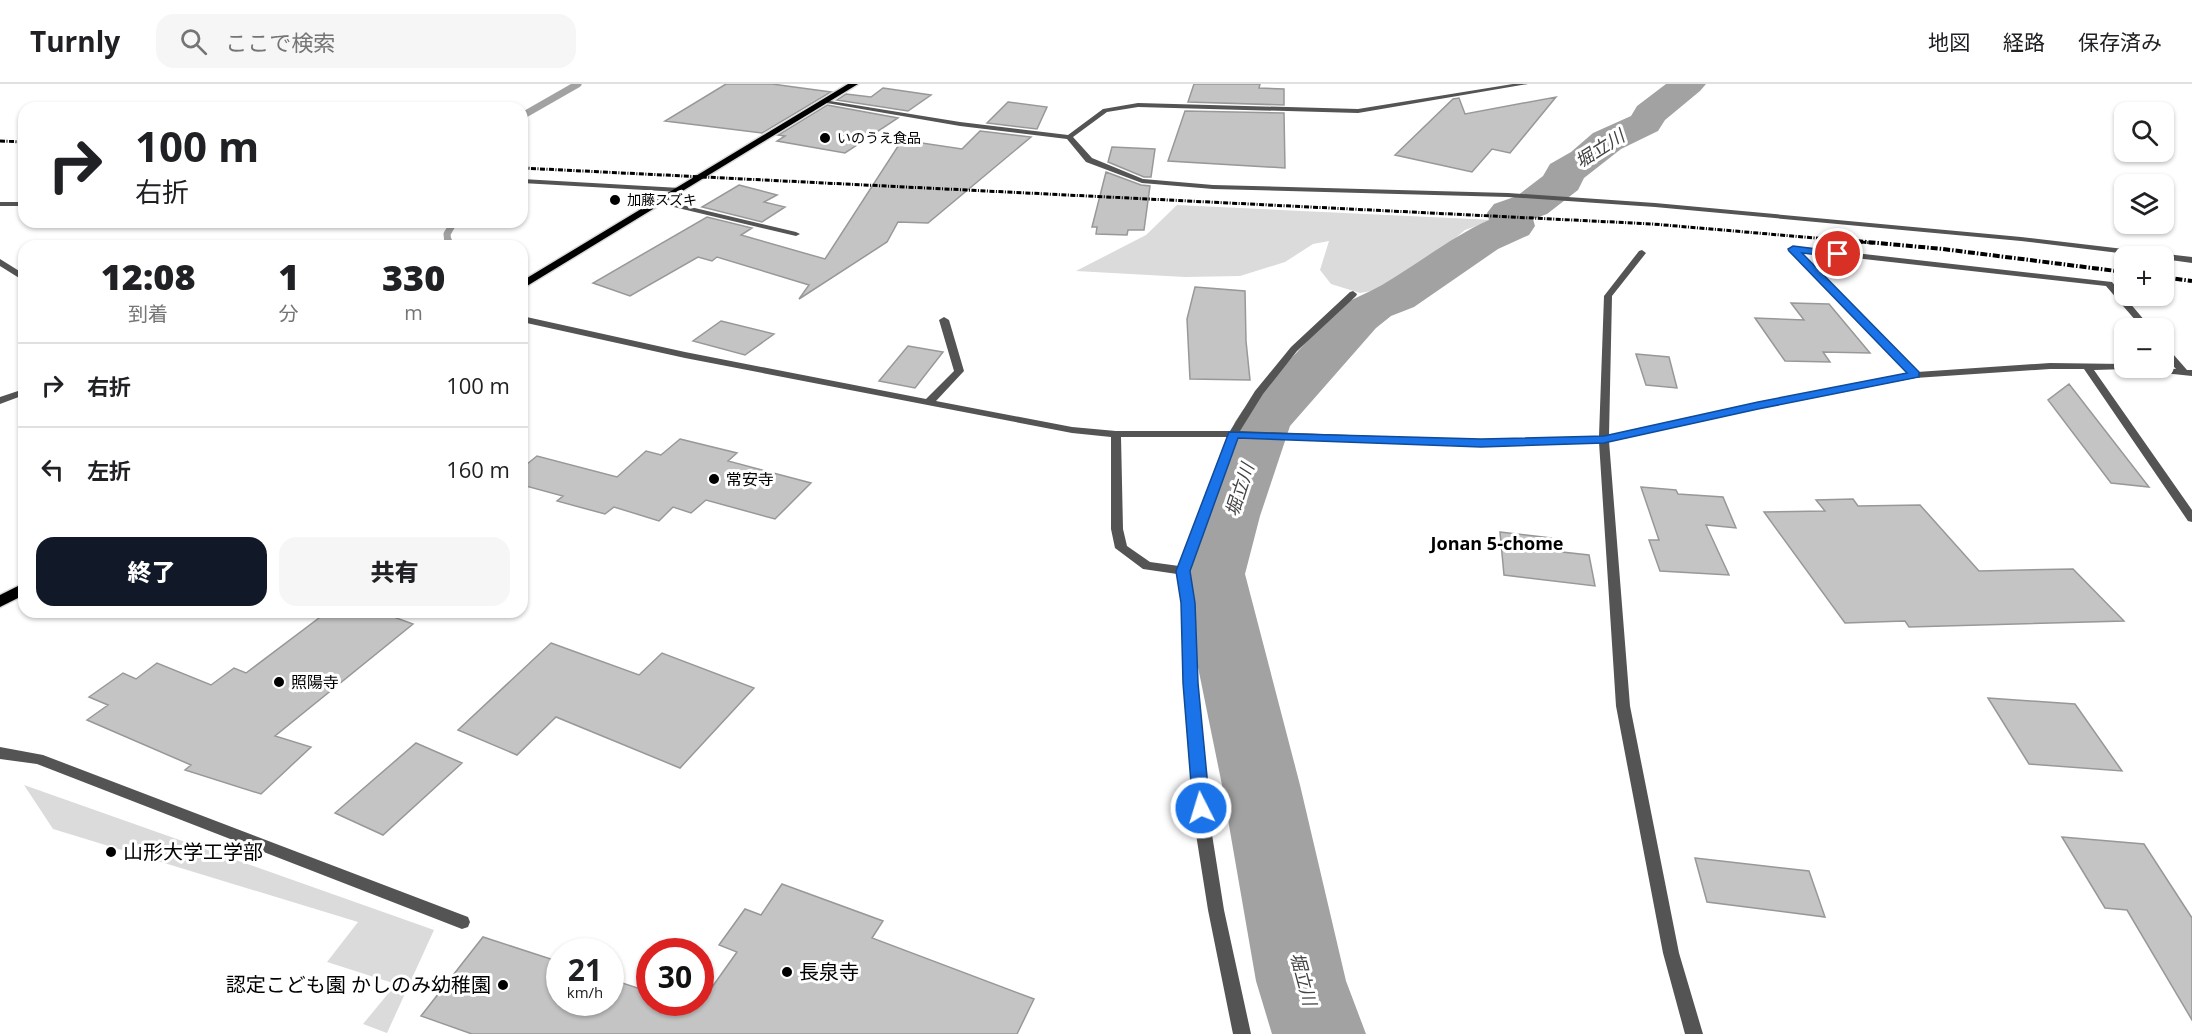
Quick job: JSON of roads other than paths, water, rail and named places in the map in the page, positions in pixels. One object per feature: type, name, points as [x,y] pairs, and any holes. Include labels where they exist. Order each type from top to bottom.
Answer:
[{"type":"main road","points":[[528,282],[854,84]]},
{"type":"main road","points":[[0,602],[18,592]]},
{"type":"street","points":[[1069,137],[1105,110],[1138,105],[1358,111],[1525,84]]},
{"type":"street","points":[[824,102],[969,125],[1069,137],[1089,160],[1142,181],[1235,188],[1566,198],[2010,238],[2192,260]]},
{"type":"street","points":[[528,181],[680,190]]},
{"type":"street","points":[[660,201],[796,234]]},
{"type":"street","points":[[0,204],[18,204]]},
{"type":"street","points":[[1915,375],[1793,249],[2109,284],[2138,318]]},
{"type":"street","points":[[1642,253],[1608,296],[1604,440],[1623,706],[1671,953],[1694,1034]]},
{"type":"street","points":[[0,262],[18,274]]},
{"type":"street","points":[[1242,1034],[1216,910],[1203,828],[1191,683],[1188,603],[1183,571],[1259,393],[1294,349],[1353,294]]},
{"type":"street","points":[[528,320],[685,355],[1072,430],[1116,434],[1240,434],[1298,438],[1481,443],[1604,440],[1758,405],[1915,375],[2086,365],[2114,366]]},
{"type":"street","points":[[930,401],[959,371],[944,320]]},
{"type":"street","points":[[2174,359],[2188,373]]},
{"type":"street","points":[[2086,365],[2192,518]]},
{"type":"street","points":[[0,400],[18,394]]},
{"type":"street","points":[[1116,434],[1117,529],[1120,548],[1148,566],[1183,571]]},
{"type":"street","points":[[0,753],[38,759],[462,922]]},
{"type":"waterway","points":[[528,113],[578,84]]},
{"type":"waterway","name":"堀立川","points":[[1319,1034],[1301,981],[1261,785],[1212,574],[1229,516],[1263,422],[1358,317],[1374,306],[1397,297],[1482,240],[1513,226],[1509,213],[1532,205],[1563,181],[1564,173],[1585,160],[1607,141],[1645,123],[1650,114],[1688,84]]},
{"type":"waterway","points":[[448,240],[447,234],[450,228]]},
{"type":"railway","points":[[0,141],[18,142]]},
{"type":"railway","points":[[528,168],[1653,224],[1873,243]]},
{"type":"railway","points":[[1856,241],[1943,249],[2114,271]]},
{"type":"railway","points":[[2174,279],[2192,281]]},
{"type":"place","name":"いのうえ食品","points":[[825,138]]},
{"type":"place","name":"加藤スズキ","points":[[615,200]]},
{"type":"place","name":"常安寺","points":[[714,479]]},
{"type":"place","name":"照陽寺","points":[[279,682]]},
{"type":"place","name":"山形大学工学部","points":[[111,852]]},
{"type":"place","name":"長泉寺","points":[[787,972]]},
{"type":"place","name":"認定こども園 かしのみ幼稚園","points":[[503,985]]},
{"type":"district","name":"Jonan 5-chome","points":[[1497,544]]}]
